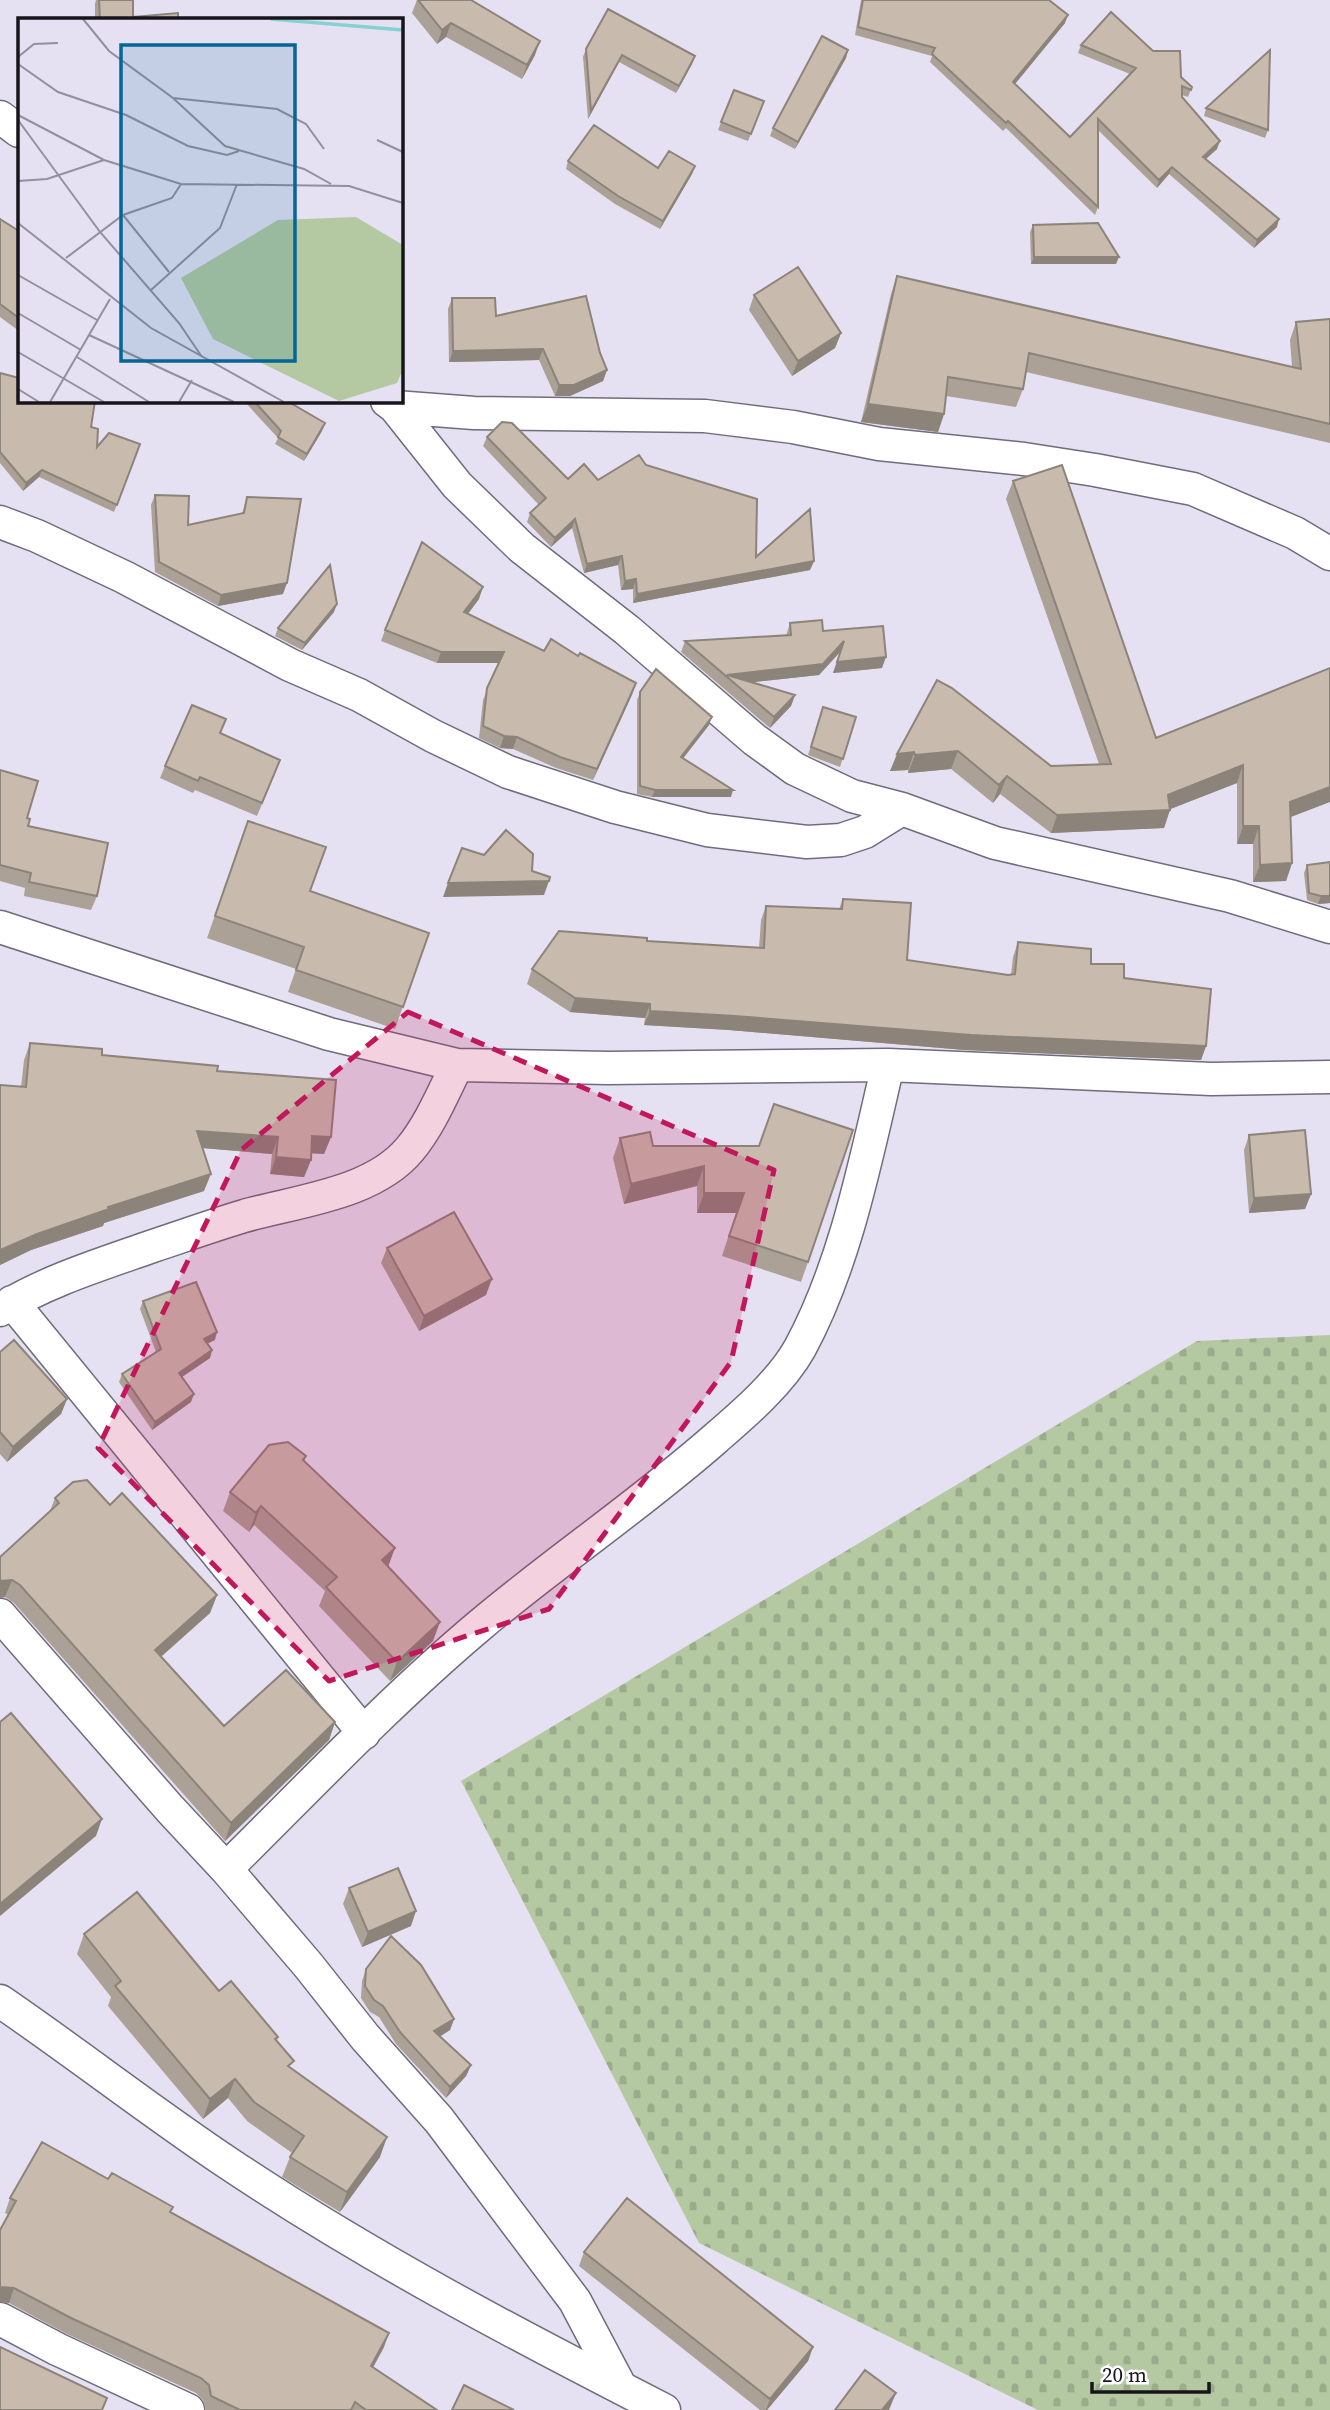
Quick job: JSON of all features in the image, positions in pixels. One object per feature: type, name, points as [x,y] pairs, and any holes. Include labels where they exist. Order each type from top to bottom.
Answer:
[{"type":"street","points":[[0,117],[18,130]]},
{"type":"street","points":[[391,404],[474,413],[705,416],[793,427],[879,444],[1084,468],[1194,489],[1295,533],[1330,554]]},
{"type":"street","points":[[391,404],[457,485],[522,548],[627,630],[755,740],[795,769],[852,796],[902,809],[995,844],[1230,896],[1330,927]]},
{"type":"street","points":[[0,522],[37,536],[124,577],[278,659],[359,695],[433,736],[508,772],[615,807],[707,830],[807,842],[841,840],[865,832],[902,809]]},
{"type":"street","points":[[0,927],[329,1034],[457,1065],[730,1068],[888,1065],[1211,1079],[1330,1077]]},
{"type":"street","points":[[364,1732],[6,1306],[55,1283],[140,1251],[245,1216],[339,1193],[389,1168],[410,1150],[426,1126],[457,1065]]},
{"type":"street","points":[[226,1869],[364,1732],[479,1627],[686,1464],[758,1401],[799,1350],[820,1304],[855,1207],[888,1065]]},
{"type":"street","points":[[0,1615],[226,1869],[365,2037],[439,2120],[575,2301],[621,2388]]},
{"type":"street","points":[[0,2001],[225,2161],[342,2235],[444,2294],[664,2410]]},
{"type":"street","points":[[0,2319],[57,2349],[188,2410]]},
{"type":"highlighted area","points":[[408,1012],[774,1170],[731,1362],[549,1609],[329,1681],[98,1448],[241,1150]]},
{"type":"green space","points":[[1330,1335],[1330,2410],[1038,2410],[699,2243],[461,1781],[1197,1341]]},
{"type":"building","points":[[99,0],[133,0],[133,17],[178,13],[178,18],[100,18]]},
{"type":"building","points":[[418,0],[471,0],[540,41],[527,65],[451,23],[442,30]]},
{"type":"building","points":[[863,0],[1049,0],[1068,15],[1013,82],[1070,137],[1136,68],[1081,45],[1111,12],[1153,51],[1180,51],[1181,77],[1192,87],[1191,90],[1182,86],[1182,97],[1220,141],[1203,157],[1279,219],[1257,240],[1172,167],[1159,180],[1098,119],[1098,207],[1008,121],[1006,123],[932,54],[935,48],[858,27]]},
{"type":"building","points":[[608,9],[695,56],[679,86],[622,55],[591,111],[586,49]]},
{"type":"building","points":[[822,36],[848,50],[798,142],[773,128]]},
{"type":"building","points":[[1270,50],[1268,130],[1206,108]]},
{"type":"building","points":[[734,90],[764,101],[751,134],[721,122]]},
{"type":"building","points":[[594,125],[658,168],[669,151],[695,166],[663,221],[618,196],[568,161]]},
{"type":"building","points":[[0,219],[18,230],[18,317],[0,304]]},
{"type":"building","points":[[1098,223],[1119,257],[1034,257],[1033,225]]},
{"type":"building","points":[[798,267],[841,333],[798,361],[754,295]]},
{"type":"building","points":[[897,276],[1301,369],[1296,322],[1330,319],[1330,424],[1029,353],[1023,389],[948,377],[944,414],[868,404]]},
{"type":"building","points":[[586,296],[607,370],[574,385],[559,385],[543,349],[453,351],[452,298],[495,298],[496,316]]},
{"type":"building","points":[[0,373],[18,378],[18,402],[95,402],[91,427],[98,429],[97,447],[109,433],[140,444],[117,505],[42,470],[26,483],[0,452]]},
{"type":"building","points":[[255,402],[289,402],[325,423],[307,454],[278,437],[281,431]]},
{"type":"building","points":[[502,422],[512,423],[568,479],[584,464],[598,480],[639,455],[646,465],[757,499],[756,557],[810,509],[814,561],[637,594],[636,579],[625,581],[622,556],[587,564],[575,519],[555,538],[530,513],[546,498],[487,437]]},
{"type":"building","points":[[1062,465],[1156,738],[1330,668],[1330,787],[1290,802],[1292,863],[1260,865],[1259,826],[1243,826],[1243,765],[1168,795],[1170,810],[1057,815],[1007,776],[999,785],[958,751],[897,754],[937,680],[952,688],[1051,766],[1111,764],[1013,481]]},
{"type":"building","points":[[155,495],[189,496],[188,525],[244,513],[247,497],[301,499],[287,583],[221,595],[159,562]]},
{"type":"building","points":[[422,542],[483,587],[464,612],[544,651],[551,639],[578,656],[580,653],[636,683],[597,769],[483,726],[487,688],[504,652],[441,652],[385,630]]},
{"type":"building","points":[[330,565],[337,604],[305,643],[278,628]]},
{"type":"building","points":[[822,620],[823,631],[883,626],[886,657],[837,662],[844,641],[823,664],[727,675],[795,695],[774,717],[685,641],[791,635],[790,623]]},
{"type":"building","points":[[656,669],[712,717],[681,757],[733,790],[655,790],[640,786],[640,692]]},
{"type":"building","points":[[192,705],[226,719],[220,733],[280,760],[262,803],[200,777],[198,781],[165,766]]},
{"type":"building","points":[[823,707],[856,717],[843,759],[811,747]]},
{"type":"building","points":[[0,770],[38,781],[27,818],[30,819],[28,826],[108,843],[97,896],[29,882],[31,873],[0,865]]},
{"type":"building","points":[[248,821],[326,847],[310,891],[429,933],[403,1007],[296,970],[304,947],[215,916]]},
{"type":"building","points":[[506,830],[533,854],[532,871],[550,877],[549,881],[448,883],[462,848],[484,855]]},
{"type":"building","points":[[1330,862],[1330,896],[1309,893],[1307,865]]},
{"type":"building","points":[[843,899],[911,903],[907,960],[1015,974],[1018,942],[1091,949],[1091,964],[1124,964],[1124,978],[1211,989],[1206,1046],[971,1035],[650,1011],[650,1004],[575,998],[532,969],[559,931],[647,938],[647,941],[764,948],[766,906],[842,909]]},
{"type":"building","points":[[30,1043],[102,1049],[102,1055],[218,1066],[217,1071],[336,1080],[331,1137],[312,1136],[311,1160],[276,1157],[278,1137],[197,1131],[211,1174],[108,1207],[109,1209],[0,1250],[0,1085],[26,1087]]},
{"type":"building","points":[[774,1104],[853,1130],[808,1262],[729,1236],[744,1193],[704,1193],[704,1166],[631,1184],[620,1138],[650,1132],[653,1146],[759,1146]]},
{"type":"building","points":[[1305,1130],[1311,1194],[1254,1198],[1249,1135]]},
{"type":"building","points":[[454,1212],[492,1279],[424,1316],[387,1248]]},
{"type":"building","points":[[196,1282],[217,1332],[204,1339],[212,1350],[179,1373],[194,1394],[155,1422],[122,1374],[161,1349],[143,1301]]},
{"type":"building","points":[[14,1340],[67,1399],[13,1447],[0,1432],[0,1352]]},
{"type":"building","points":[[288,1442],[306,1456],[303,1460],[395,1548],[382,1560],[440,1622],[397,1662],[326,1587],[337,1577],[261,1506],[256,1513],[230,1492],[269,1445]]},
{"type":"building","points":[[87,1480],[110,1505],[122,1493],[217,1595],[155,1650],[224,1726],[286,1670],[335,1722],[231,1823],[20,1585],[12,1580],[0,1581],[0,1557],[59,1503],[55,1498],[73,1482]]},
{"type":"building","points":[[11,1713],[102,1819],[0,1904],[0,1722]]},
{"type":"building","points":[[398,1868],[416,1911],[368,1932],[349,1888]]},
{"type":"building","points":[[137,1892],[219,1991],[231,1981],[278,2037],[275,2039],[294,2061],[288,2066],[387,2137],[347,2192],[290,2157],[304,2136],[254,2102],[235,2079],[210,2099],[115,1986],[121,1981],[84,1934]]},
{"type":"building","points":[[391,1936],[421,1965],[454,2019],[434,2031],[471,2065],[450,2087],[400,2032],[383,2006],[374,2000],[365,1986],[366,1969]]},
{"type":"building","points":[[42,2142],[108,2179],[112,2173],[173,2207],[170,2212],[389,2333],[371,2366],[437,2410],[366,2410],[355,2402],[351,2410],[240,2410],[211,2396],[209,2385],[201,2378],[71,2318],[14,2288],[0,2287],[0,2230],[16,2201],[10,2198]]},
{"type":"building","points":[[627,2198],[813,2347],[770,2399],[584,2252]]},
{"type":"building","points":[[0,2347],[107,2398],[102,2410],[0,2410]]},
{"type":"building","points":[[865,2370],[896,2393],[882,2410],[835,2410]]},
{"type":"building","points":[[464,2385],[514,2410],[452,2410]]}]
